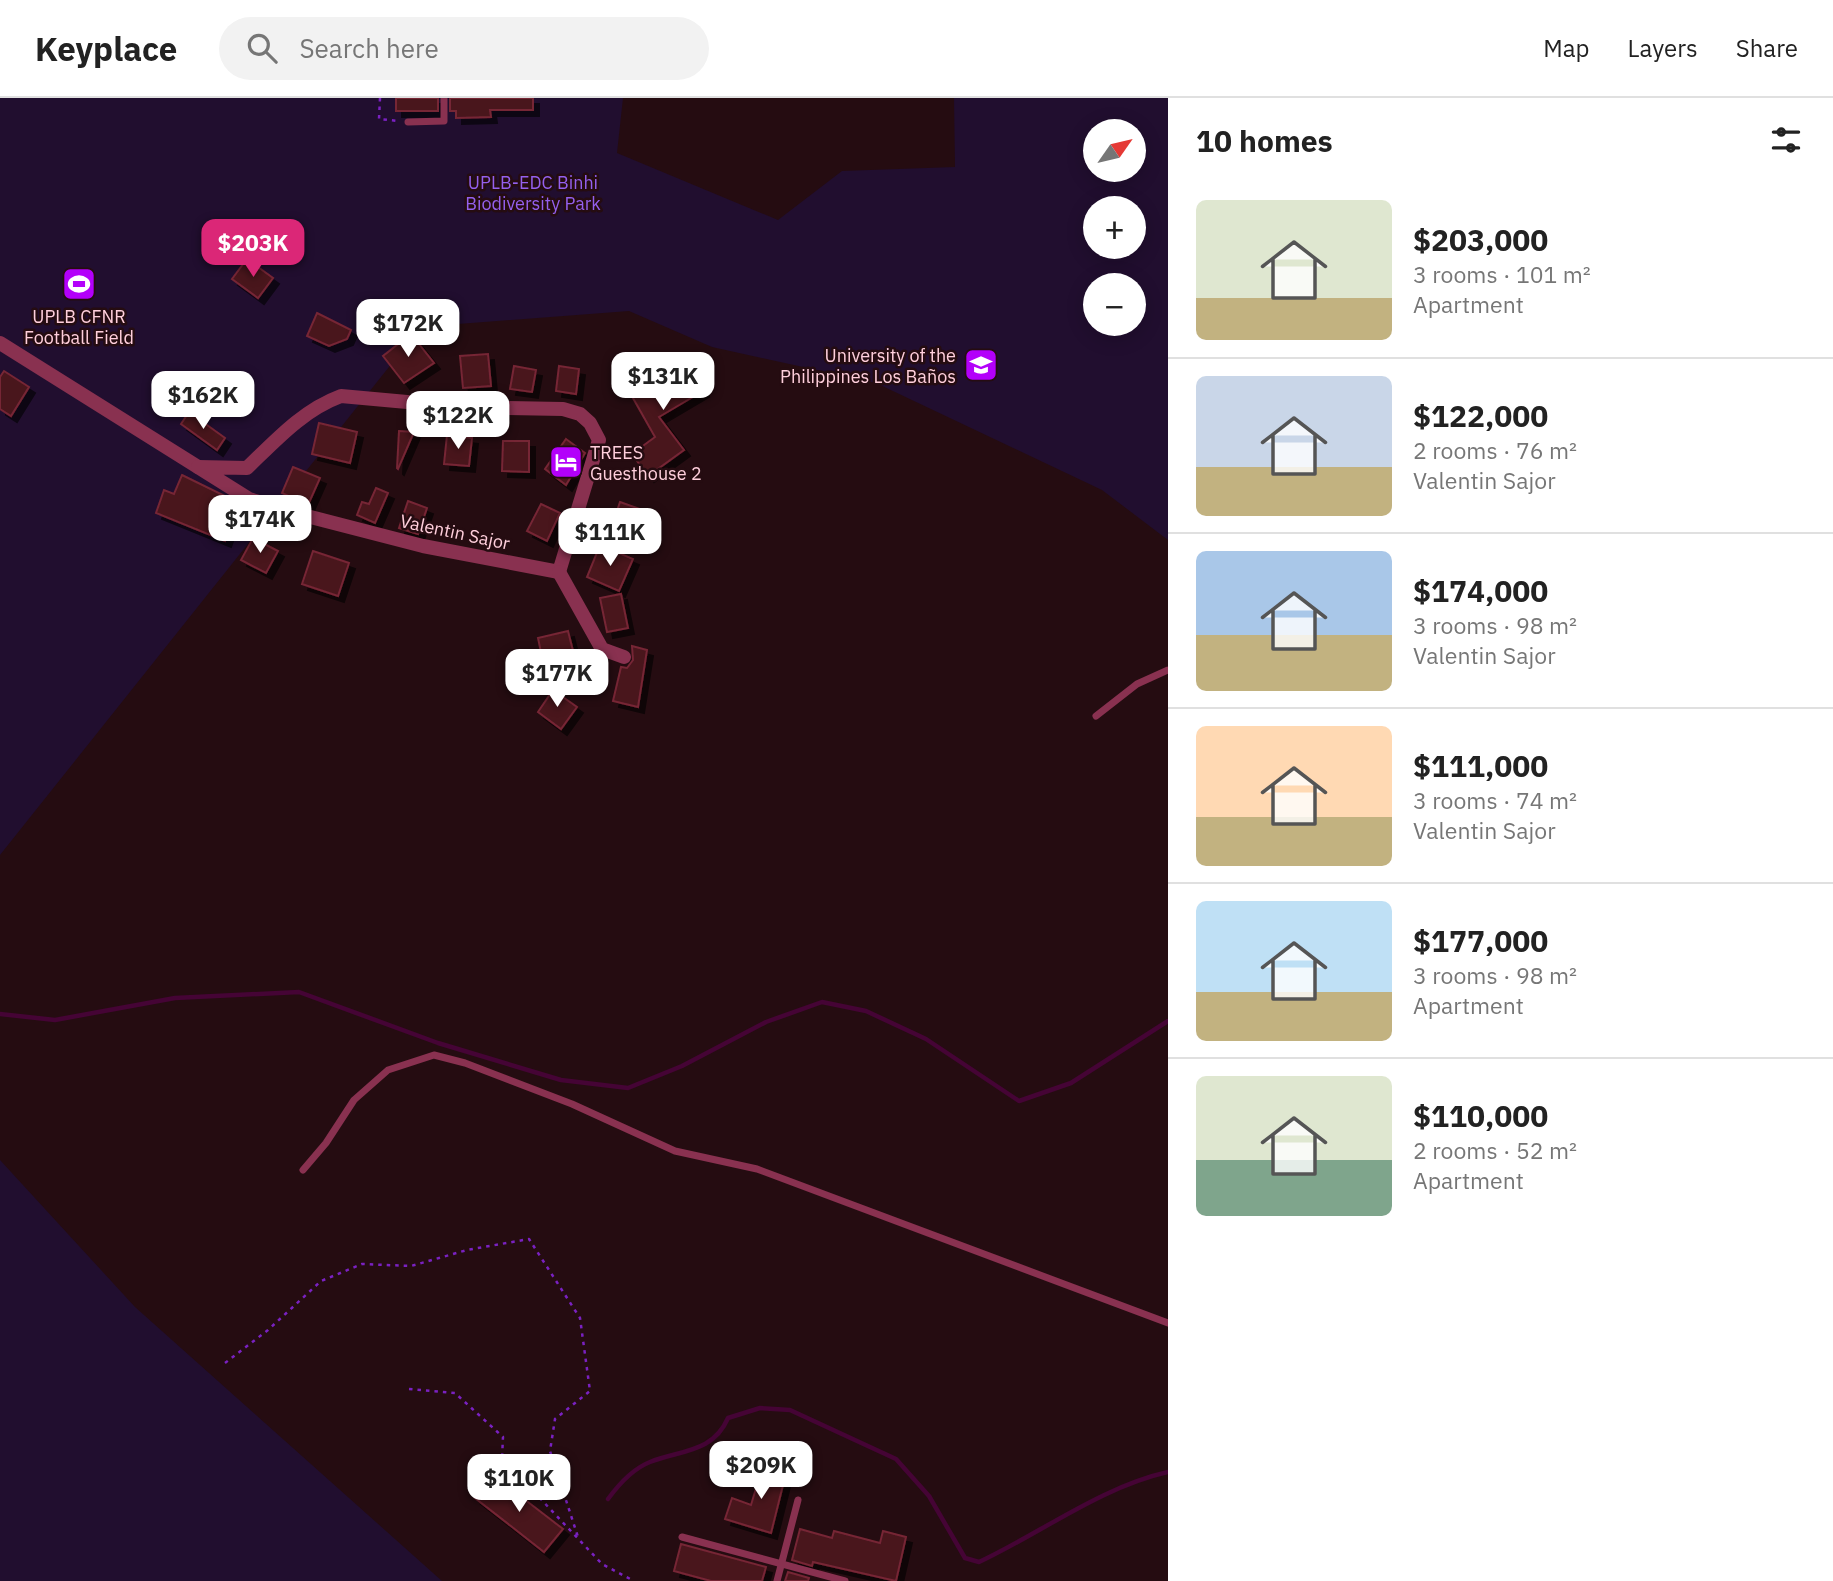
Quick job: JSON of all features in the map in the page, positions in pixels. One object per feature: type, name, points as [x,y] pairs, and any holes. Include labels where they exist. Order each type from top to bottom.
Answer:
[{"type":"street","name":"Valentin Sajor","points":[[0,344],[249,499],[423,546],[559,572]]},
{"type":"street","points":[[198,467],[247,468],[295,423],[320,404],[341,396],[462,407],[563,409],[580,414],[590,423],[599,440],[559,572],[602,649],[624,657]]},
{"type":"lane","points":[[408,122],[444,121],[444,98]]},
{"type":"lane","points":[[1096,716],[1138,684],[1168,670]]},
{"type":"lane","points":[[303,1170],[326,1143],[354,1100],[379,1077],[387,1070],[434,1055],[465,1063],[572,1104],[675,1151],[757,1169],[1168,1323]]},
{"type":"lane","points":[[776,1581],[798,1500]]},
{"type":"lane","points":[[682,1537],[845,1581]]},
{"type":"path","points":[[380,98],[379,119],[408,122]]},
{"type":"path","points":[[225,1363],[268,1330],[321,1281],[352,1268],[362,1264],[411,1266],[467,1250],[529,1239],[580,1318],[590,1391],[555,1419],[551,1451],[578,1537]]},
{"type":"path","points":[[410,1389],[455,1393],[503,1437],[502,1458],[602,1564],[634,1581]]},
{"type":"green space","name":"University of the Philippines Los Baños","points":[[0,98],[623,98],[617,153],[778,220],[842,171],[955,167],[954,98],[1168,98],[1168,540],[1102,490],[876,383],[712,347],[629,311],[445,325],[428,318],[0,855]]},
{"type":"green space","points":[[0,1160],[135,1307],[442,1581],[0,1581]]},
{"type":"building","points":[[396,98],[438,98],[438,111],[396,111]]},
{"type":"building","points":[[450,98],[533,98],[533,110],[490,110],[491,117],[456,118],[456,111],[450,111]]},
{"type":"building","points":[[247,259],[273,278],[258,298],[232,279]]},
{"type":"building","points":[[317,313],[351,330],[347,339],[329,346],[307,336]]},
{"type":"building","points":[[411,334],[434,363],[404,383],[383,356]]},
{"type":"building","points":[[488,354],[491,386],[463,388],[460,356]]},
{"type":"building","points":[[684,359],[703,391],[659,417],[684,450],[648,476],[632,454],[655,437],[629,391]]},
{"type":"building","points":[[514,366],[536,370],[532,392],[510,389]]},
{"type":"building","points":[[559,366],[579,369],[576,394],[556,391]]},
{"type":"building","points":[[4,371],[29,387],[11,416],[0,409],[0,377]]},
{"type":"building","points":[[189,412],[225,438],[217,450],[181,424]]},
{"type":"building","points":[[319,423],[357,432],[350,463],[312,454]]},
{"type":"building","points":[[399,431],[414,432],[398,469],[397,468]]},
{"type":"building","points":[[447,435],[472,438],[469,466],[444,464]]},
{"type":"building","name":"TREES Guesthouse 2","points":[[566,439],[585,453],[566,485],[545,469]]},
{"type":"building","points":[[503,441],[529,441],[529,472],[502,471]]},
{"type":"building","points":[[293,467],[320,478],[308,505],[282,493]]},
{"type":"building","points":[[182,475],[229,498],[223,515],[233,519],[225,541],[156,513],[164,490],[174,494]]},
{"type":"building","points":[[376,488],[388,493],[375,523],[357,515],[362,502],[369,504]]},
{"type":"building","points":[[408,501],[427,508],[418,534],[399,528]]},
{"type":"building","points":[[620,502],[648,512],[638,539],[611,529]]},
{"type":"building","points":[[541,504],[560,513],[547,541],[527,531]]},
{"type":"building","points":[[253,538],[278,551],[266,573],[241,560]]},
{"type":"building","points":[[600,545],[633,559],[619,591],[587,577]]},
{"type":"building","points":[[313,551],[349,563],[338,596],[302,584]]},
{"type":"building","points":[[621,594],[628,628],[607,632],[600,598]]},
{"type":"building","points":[[568,631],[574,655],[543,662],[538,638]]},
{"type":"building","points":[[632,646],[647,650],[638,707],[613,701],[621,667],[627,668],[633,660]]},
{"type":"building","points":[[553,690],[577,707],[561,729],[538,712]]},
{"type":"building","points":[[764,1462],[787,1469],[771,1533],[725,1519],[732,1498],[751,1505]]},
{"type":"building","points":[[493,1475],[563,1529],[544,1552],[475,1498]]},
{"type":"building","points":[[800,1529],[832,1538],[834,1531],[880,1543],[883,1531],[906,1537],[896,1581],[813,1562],[812,1566],[792,1560]]},
{"type":"building","points":[[681,1544],[766,1567],[762,1581],[711,1581],[674,1571]]},
{"type":"building","points":[[788,1572],[809,1578],[808,1581],[785,1581]]},
{"type":"waterway","points":[[0,1014],[55,1020],[175,998],[299,992],[438,1043],[561,1080],[628,1088],[682,1066],[766,1022],[822,1002],[866,1011],[926,1039],[1019,1101],[1071,1083],[1168,1021]]},
{"type":"waterway","points":[[608,1499],[637,1469],[650,1462],[695,1449],[714,1438],[728,1418],[760,1408],[790,1410],[896,1459],[929,1496],[965,1558],[979,1562],[1095,1499],[1143,1479],[1168,1472]]},
{"type":"place","name":"UPLB CFNR Football Field","points":[[79,284]]},
{"type":"place","name":"University of the Philippines Los Baños","points":[[981,365]]},
{"type":"place","name":"TREES Guesthouse 2","points":[[566,462]]},
{"type":"park label","name":"UPLB-EDC Binhi Biodiversity Park","points":[[533,192]]}]
